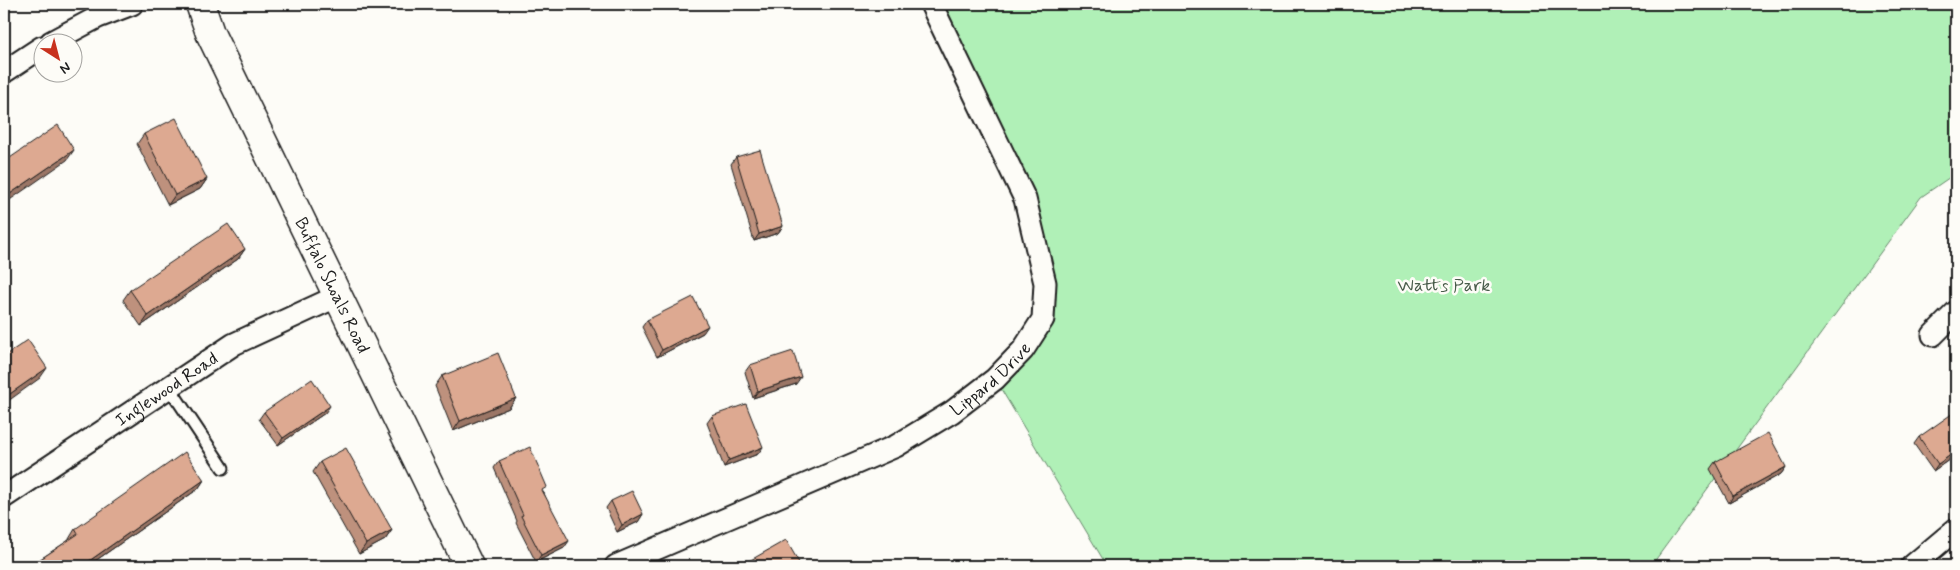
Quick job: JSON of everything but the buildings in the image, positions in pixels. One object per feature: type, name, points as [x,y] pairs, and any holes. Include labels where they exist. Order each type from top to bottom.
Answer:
[{"type":"street","points":[[70,32],[98,17],[132,4]]},
{"type":"street","name":"Buffalo Shoals Road","points":[[200,4],[210,33],[468,566]]},
{"type":"street","name":"Lippard Drive","points":[[616,566],[896,446],[952,412],[995,379],[1023,350],[1043,319],[1046,283],[1025,199],[931,4]]},
{"type":"street","points":[[4,72],[32,54]]},
{"type":"street","name":"Inglewood Road","points":[[4,497],[234,344],[338,296]]},
{"type":"street","points":[[1934,335],[1956,312]]},
{"type":"street","points":[[1912,566],[1956,529]]},
{"type":"lane","points":[[169,387],[223,468]]},
{"type":"green space","name":"Watts Park","points":[[931,4],[1956,4],[1956,173],[1921,197],[1651,566],[1107,566],[995,379],[1043,319],[1039,250]]}]
